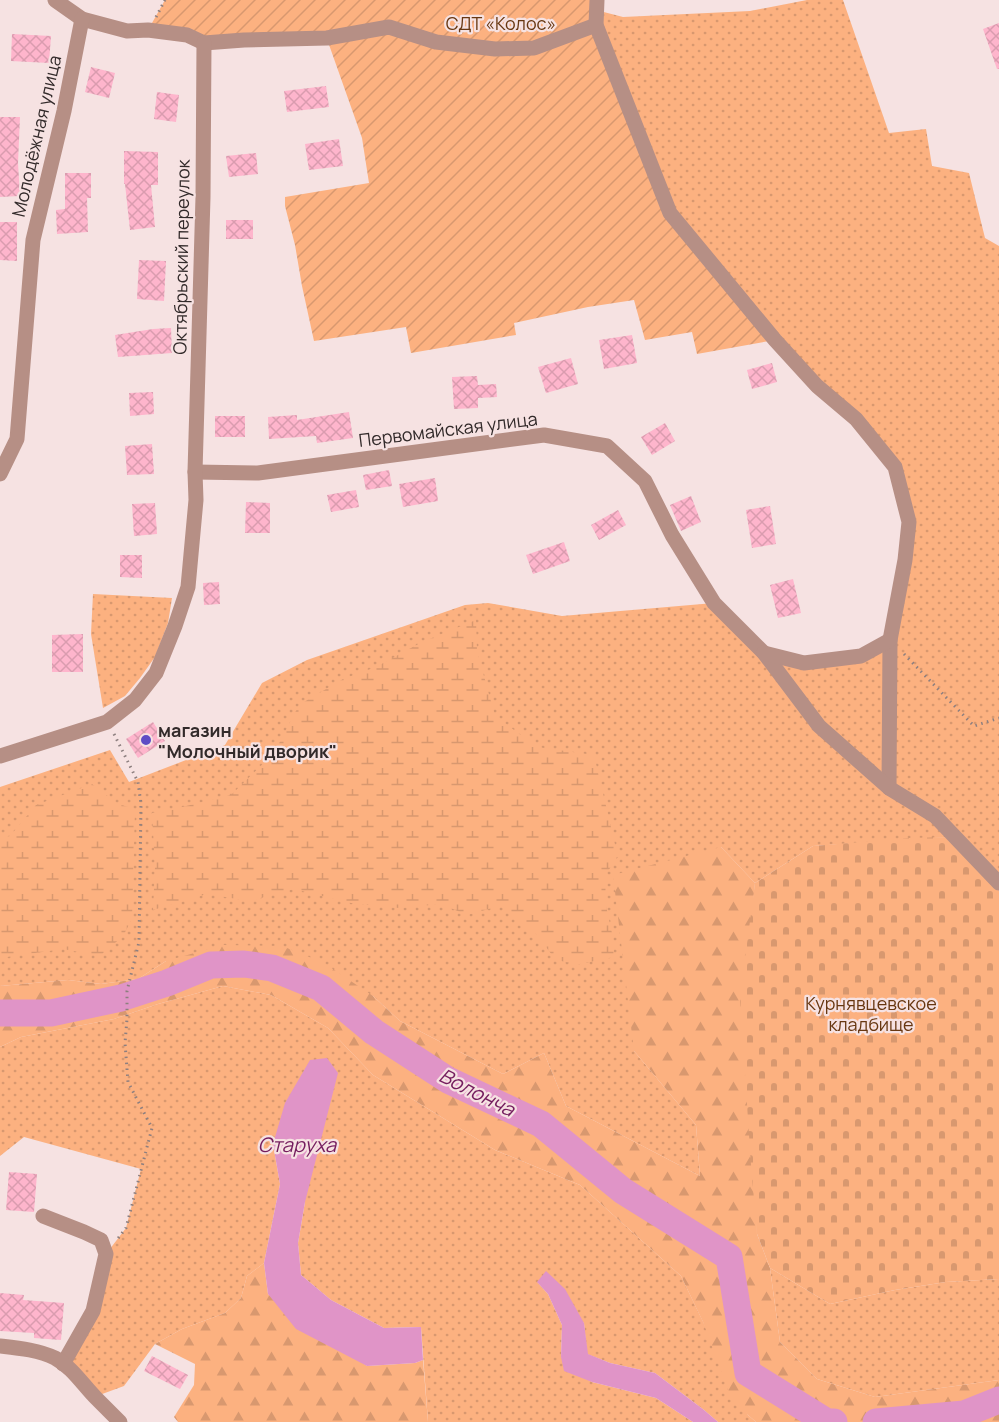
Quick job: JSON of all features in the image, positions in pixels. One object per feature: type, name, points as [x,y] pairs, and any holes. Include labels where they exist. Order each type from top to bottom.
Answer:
[{"type":"street","points":[[55,0],[82,19],[127,31],[148,30],[187,35],[204,44],[244,40],[327,39],[388,27],[436,42],[495,49],[534,48],[596,25]]},
{"type":"street","points":[[597,0],[596,25],[670,213],[775,340],[817,386],[856,418],[895,467],[909,522],[905,560],[890,640],[889,788]]},
{"type":"street","name":"Молодёжная улица","points":[[0,474],[16,439],[33,240],[64,111],[82,19]]},
{"type":"street","name":"Октябрьский переулок","points":[[195,472],[203,197],[204,44]]},
{"type":"street","name":"Первомайская улица","points":[[195,472],[258,472],[544,435],[607,447],[645,481],[672,536],[714,603],[764,653],[819,726],[889,788],[935,816],[999,883]]},
{"type":"street","points":[[0,756],[107,722],[135,700],[156,673],[176,626],[189,587],[196,500],[195,472]]},
{"type":"street","points":[[764,653],[804,663],[861,656],[890,640]]},
{"type":"street","points":[[43,1216],[101,1240],[106,1254],[93,1311],[63,1364]]},
{"type":"street","points":[[0,1346],[21,1348],[55,1358],[84,1384],[120,1422]]},
{"type":"street","points":[[94,1397],[106,1422]]},
{"type":"path","points":[[890,640],[974,726],[999,718]]},
{"type":"path","points":[[106,1254],[126,1228],[152,1128],[128,1082],[125,1043],[127,991],[139,942],[141,804],[138,782],[107,722]]},
{"type":"green space","name":"СДТ «Колос»","points":[[165,0],[597,0],[596,10],[670,213],[775,340],[697,354],[692,332],[645,340],[634,300],[514,323],[516,335],[411,353],[406,327],[314,341],[285,197],[369,183],[362,138],[327,39],[244,40],[148,30]]},
{"type":"green space","points":[[807,0],[843,0],[889,133],[926,129],[932,166],[969,173],[985,238],[999,246],[999,891],[949,837],[813,846],[755,883],[721,847],[634,1051],[696,1125],[700,1176],[566,1106],[544,1053],[503,1074],[400,1021],[373,996],[166,961],[138,979],[101,984],[68,980],[0,986],[0,787],[110,750],[129,782],[225,745],[262,683],[307,660],[465,605],[488,603],[562,616],[714,603],[764,653],[804,663],[861,656],[890,640],[909,522],[895,467],[670,213],[596,10],[623,17],[750,11]]},
{"type":"green space","points":[[93,594],[172,598],[168,623],[155,657],[125,696],[103,708],[91,634]]},
{"type":"green space","points":[[476,620],[477,651],[495,716],[537,747],[594,755],[618,857],[605,875],[606,906],[613,938],[614,957],[575,965],[555,959],[537,935],[503,905],[467,915],[441,904],[399,908],[351,903],[294,889],[249,901],[207,894],[153,910],[155,867],[152,813],[231,795],[274,753],[299,705],[343,679],[376,667],[422,642]]},
{"type":"green space","points":[[92,784],[118,804],[135,809],[132,919],[123,936],[100,956],[63,949],[0,958],[0,838],[10,836],[36,805]]},
{"type":"green space","name":"Курнявцевское кладбище","points":[[949,837],[999,891],[999,1279],[946,1282],[830,1304],[770,1268],[757,1234],[740,997],[755,883],[813,846]]},
{"type":"green space","points":[[721,847],[755,883],[753,905],[757,1234],[770,1268],[780,1342],[817,1379],[875,1397],[999,1380],[999,1422],[756,1422],[729,1392],[703,1322],[681,1276],[580,1185],[495,1150],[373,1075],[328,1028],[271,995],[223,986],[114,1019],[21,1037],[0,1047],[0,986],[68,980],[101,984],[138,979],[166,961],[223,945],[282,946],[324,963],[373,996],[400,1021],[503,1074],[544,1053],[566,1106],[700,1176],[696,1125],[634,1051],[613,875]]},
{"type":"green space","points":[[223,986],[271,995],[328,1028],[373,1075],[495,1150],[580,1185],[681,1276],[748,1415],[756,1422],[718,1422],[655,1373],[610,1363],[587,1354],[584,1323],[537,1282],[548,1294],[562,1325],[561,1357],[592,1382],[656,1398],[693,1422],[428,1422],[421,1327],[384,1328],[331,1300],[301,1275],[298,1243],[305,1202],[273,1144],[280,1184],[264,1263],[247,1276],[241,1298],[225,1313],[182,1329],[155,1344],[124,1386],[94,1397],[63,1364],[93,1311],[106,1254],[126,1228],[141,1169],[24,1137],[0,1156],[0,1047],[21,1037],[114,1019]]},
{"type":"green space","points":[[264,1263],[268,1294],[367,1366],[415,1363],[423,1360],[428,1422],[178,1422],[174,1417],[194,1385],[195,1364],[155,1344],[182,1329],[225,1313],[241,1298],[247,1276]]},
{"type":"green space","points":[[770,1268],[830,1304],[946,1282],[999,1279],[999,1380],[875,1397],[817,1379],[780,1342]]},
{"type":"water","name":"Старуха","points":[[327,1058],[338,1073],[305,1202],[298,1243],[301,1275],[331,1300],[384,1328],[421,1327],[423,1360],[415,1363],[367,1366],[296,1329],[268,1294],[264,1263],[280,1184],[273,1144],[285,1103],[310,1060]]},
{"type":"water","points":[[546,1271],[565,1289],[584,1323],[588,1354],[610,1363],[655,1373],[718,1422],[693,1422],[656,1398],[592,1382],[564,1371],[561,1357],[562,1325],[548,1294],[537,1282]]},
{"type":"building","points":[[999,23],[999,69],[997,69],[983,29]]},
{"type":"building","points":[[12,34],[51,36],[49,63],[11,61]]},
{"type":"building","points":[[91,67],[115,73],[109,98],[85,92]]},
{"type":"building","points":[[326,86],[329,107],[287,112],[284,91]]},
{"type":"building","points":[[157,92],[179,95],[176,122],[154,119]]},
{"type":"building","points":[[0,117],[20,117],[18,163],[20,196],[0,197]]},
{"type":"building","points":[[339,139],[343,166],[309,170],[305,144]]},
{"type":"building","points":[[124,151],[158,152],[158,185],[151,185],[155,227],[130,230],[124,184]]},
{"type":"building","points":[[256,153],[258,174],[229,177],[226,156]]},
{"type":"building","points":[[65,173],[91,173],[91,198],[87,198],[88,232],[57,234],[56,210],[65,209]]},
{"type":"building","points":[[226,220],[253,220],[253,239],[226,239]]},
{"type":"building","points":[[0,222],[17,222],[17,261],[0,260]]},
{"type":"building","points":[[139,260],[166,261],[164,301],[137,299]]},
{"type":"building","points":[[171,328],[172,353],[118,357],[115,335]]},
{"type":"building","points":[[632,335],[637,363],[604,369],[599,340]]},
{"type":"building","points":[[571,358],[578,384],[546,393],[538,367]]},
{"type":"building","points":[[772,363],[777,382],[752,389],[747,370]]},
{"type":"building","points":[[477,376],[478,385],[496,384],[497,397],[478,398],[478,408],[454,409],[452,377]]},
{"type":"building","points":[[153,392],[154,414],[130,416],[129,393]]},
{"type":"building","points":[[349,412],[353,438],[317,443],[316,436],[269,439],[268,417],[297,415],[297,420]]},
{"type":"building","points":[[215,416],[245,416],[245,437],[215,437]]},
{"type":"building","points":[[665,423],[675,441],[652,455],[641,437]]},
{"type":"building","points":[[152,444],[154,474],[127,475],[125,446]]},
{"type":"building","points":[[389,470],[392,486],[366,490],[363,475]]},
{"type":"building","points":[[435,478],[438,501],[403,507],[399,484]]},
{"type":"building","points":[[356,490],[359,507],[331,512],[327,495]]},
{"type":"building","points":[[691,496],[701,522],[681,531],[670,505]]},
{"type":"building","points":[[246,502],[270,503],[270,533],[245,533]]},
{"type":"building","points":[[155,503],[157,534],[134,536],[132,504]]},
{"type":"building","points":[[770,506],[776,544],[752,548],[746,510]]},
{"type":"building","points":[[618,510],[626,525],[599,540],[591,525]]},
{"type":"building","points":[[564,542],[570,561],[533,574],[526,555]]},
{"type":"building","points":[[120,555],[142,555],[142,578],[120,577]]},
{"type":"building","points":[[793,579],[801,613],[778,618],[770,585]]},
{"type":"building","points":[[219,582],[220,604],[204,605],[203,583]]},
{"type":"building","points":[[83,634],[83,672],[52,672],[52,635]]},
{"type":"building","name":"магазин \"Молочный дворик\"","points":[[153,722],[165,741],[138,758],[126,739]]},
{"type":"building","points":[[9,1172],[37,1174],[34,1212],[6,1210]]},
{"type":"building","points":[[0,1293],[24,1295],[23,1300],[64,1303],[61,1340],[34,1338],[34,1333],[0,1331]]},
{"type":"building","points":[[152,1356],[188,1375],[180,1389],[144,1371]]},
{"type":"waterway","name":"Волонча","points":[[0,1013],[51,1013],[121,998],[211,965],[244,964],[272,968],[321,988],[374,1032],[448,1080],[541,1124],[623,1191],[729,1257],[748,1373],[827,1422],[834,1422]]},
{"type":"waterway","name":"Волонча","points":[[876,1422],[964,1414],[999,1400]]},
{"type":"place","name":"магазин \"Молочный дворик\"","points":[[146,740]]}]
